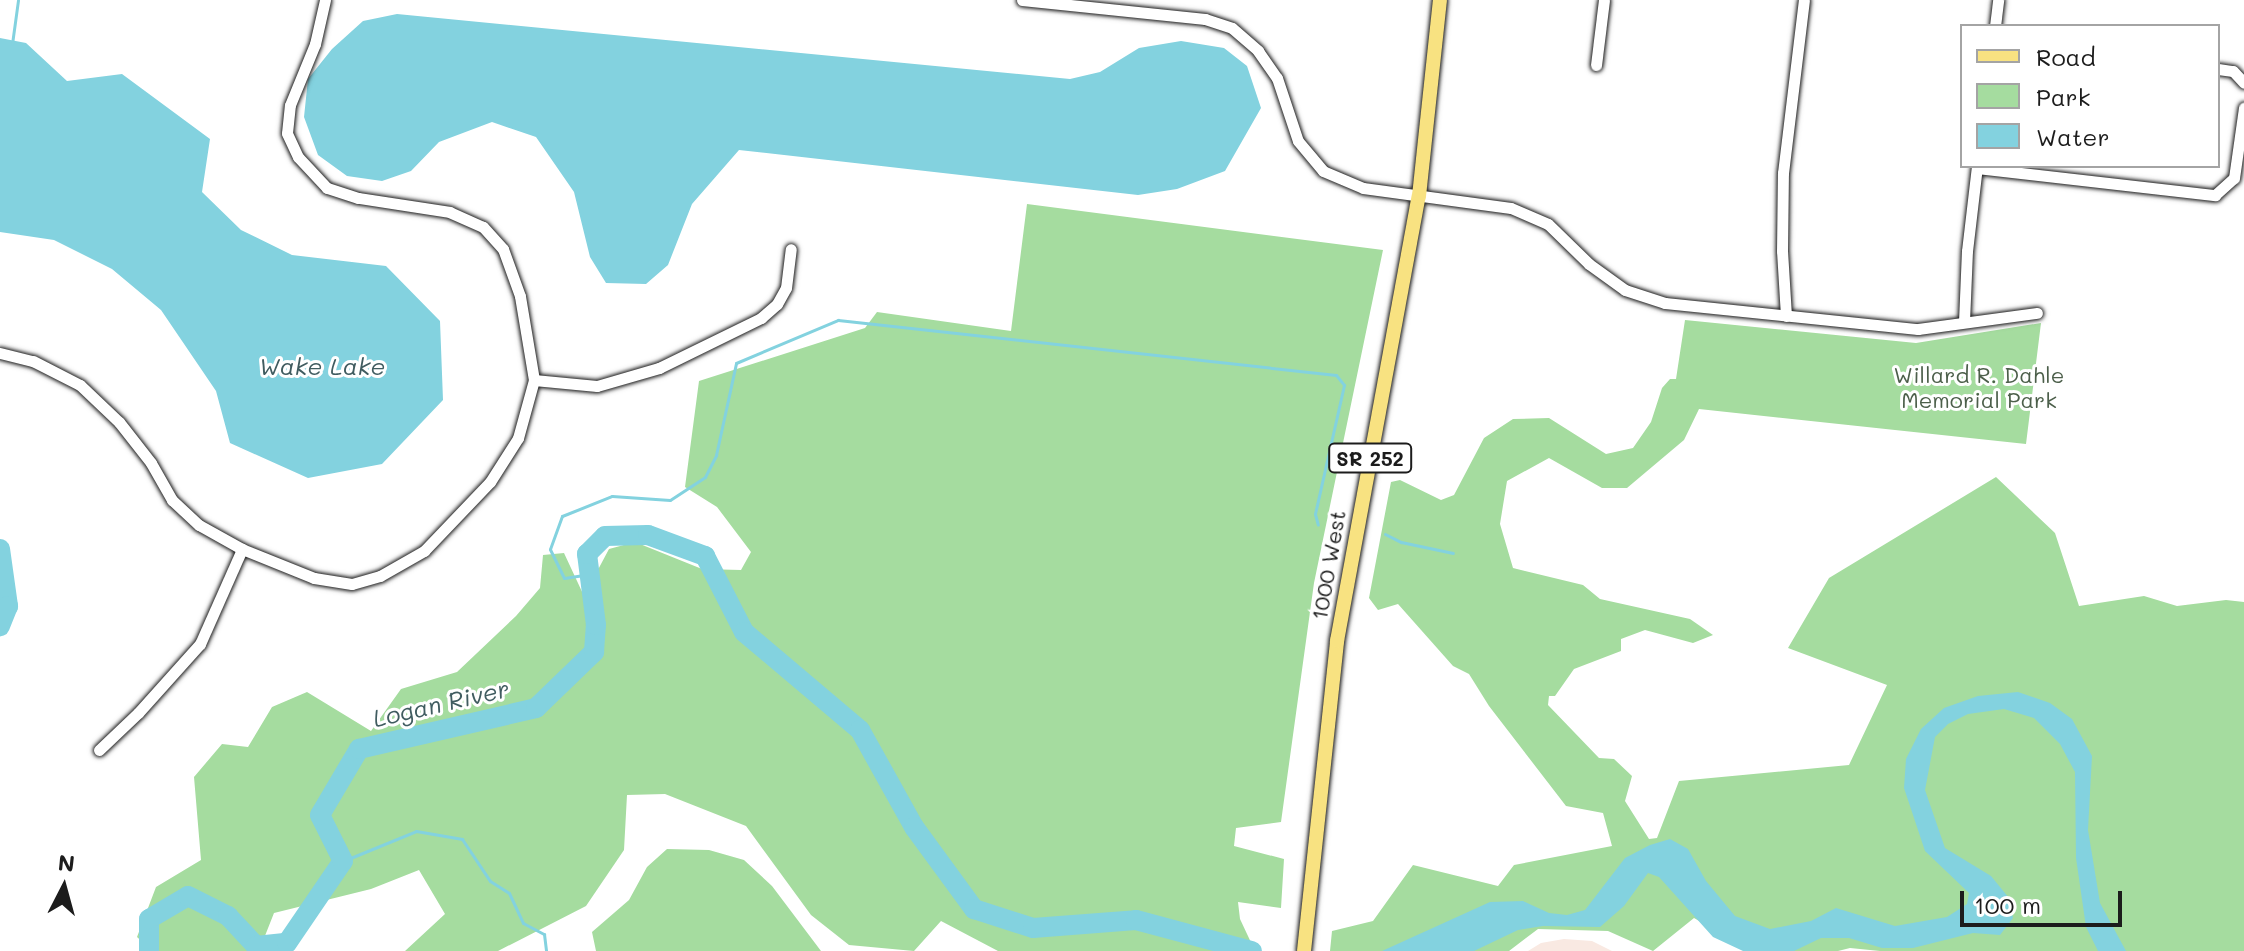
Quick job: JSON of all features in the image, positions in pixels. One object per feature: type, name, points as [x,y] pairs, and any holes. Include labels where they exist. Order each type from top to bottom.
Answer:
[{"type":"main road","name":"1000 West","points":[[1304,951],[1349,560],[1419,196],[1440,0]]},
{"type":"street","points":[[0,353],[33,361],[80,385],[119,422],[151,463],[172,500],[199,525],[242,549],[314,578],[352,584],[380,576],[424,551],[490,482],[518,438],[534,380],[520,296],[503,249],[483,227],[450,212],[358,198],[327,188],[298,157],[287,133],[290,105],[315,44],[325,0]]},
{"type":"street","points":[[1022,0],[1205,19],[1232,28],[1258,51],[1277,78],[1298,141],[1323,171],[1363,188],[1511,208],[1548,224],[1589,264],[1625,290],[1665,303],[1918,329],[2037,313]]},
{"type":"street","points":[[1596,65],[1604,0]]},
{"type":"street","points":[[1786,316],[1782,251],[1783,173],[1804,0]]},
{"type":"street","points":[[1995,24],[1998,0]]},
{"type":"street","points":[[2220,69],[2233,71],[2244,83]]},
{"type":"street","points":[[1986,168],[2215,195],[2234,178],[2244,108]]},
{"type":"street","points":[[1964,322],[1967,251],[1977,168]]},
{"type":"street","points":[[534,380],[597,386],[659,368],[761,318],[777,304],[786,288],[791,249]]},
{"type":"street","points":[[99,750],[138,713],[200,644],[242,549]]},
{"type":"shaded area","points":[[1564,939],[1592,941],[1612,951],[1528,951],[1541,943]]},
{"type":"green space","points":[[1027,204],[1383,250],[1314,583],[1281,822],[1236,828],[1234,846],[1284,859],[1281,908],[1238,902],[1240,919],[1255,951],[998,951],[941,921],[914,951],[849,945],[811,915],[746,826],[665,794],[627,795],[624,850],[586,906],[498,951],[405,951],[445,914],[419,870],[371,889],[274,913],[259,951],[152,951],[137,937],[156,887],[201,860],[194,777],[222,744],[248,747],[272,707],[307,692],[371,731],[401,689],[457,672],[516,616],[540,588],[543,555],[564,553],[584,596],[609,549],[635,542],[702,569],[741,570],[751,552],[717,507],[685,487],[699,381],[865,328],[877,312],[1011,331]]},
{"type":"green space","name":"Willard R. Dahle Memorial Park","points":[[1685,320],[1916,343],[2041,323],[2026,444],[1699,409],[1684,440],[1627,488],[1602,488],[1549,458],[1507,481],[1500,524],[1513,568],[1583,585],[1600,599],[1690,619],[1713,635],[1693,643],[1645,630],[1621,639],[1621,651],[1574,669],[1555,696],[1549,696],[1548,705],[1599,758],[1614,759],[1632,776],[1625,801],[1649,839],[1657,838],[1679,781],[1849,765],[1887,685],[1788,648],[1829,578],[1996,477],[2055,533],[2079,606],[2144,596],[2177,606],[2226,600],[2244,602],[2244,951],[1880,951],[1850,948],[1838,951],[1751,951],[1694,918],[1653,951],[1608,931],[1538,929],[1509,951],[1330,951],[1332,931],[1373,921],[1413,865],[1498,886],[1514,865],[1612,846],[1603,813],[1566,806],[1489,706],[1469,674],[1453,666],[1398,604],[1378,610],[1369,598],[1391,482],[1400,480],[1441,500],[1454,495],[1484,438],[1513,419],[1549,418],[1606,454],[1633,448],[1651,422],[1662,388],[1670,379],[1676,379]]},
{"type":"green space","points":[[667,849],[709,850],[744,860],[772,886],[821,951],[596,951],[592,932],[629,900],[647,867]]},
{"type":"water","points":[[397,14],[1070,79],[1100,72],[1139,48],[1181,41],[1224,48],[1247,66],[1261,108],[1225,171],[1177,189],[1138,195],[739,150],[692,204],[668,265],[646,284],[606,283],[590,257],[574,192],[536,137],[492,122],[439,142],[411,171],[382,181],[347,176],[318,155],[304,117],[308,79],[332,49],[363,21]]},
{"type":"water","name":"Wake Lake","points":[[0,38],[26,43],[67,81],[122,74],[210,139],[202,192],[241,230],[292,255],[386,266],[440,321],[443,400],[382,464],[308,478],[230,443],[216,391],[161,310],[112,269],[54,240],[0,232]]},
{"type":"water","points":[[2018,692],[2050,703],[2072,719],[2092,756],[2088,830],[2100,903],[2126,951],[2098,951],[2086,927],[2076,858],[2075,772],[2060,744],[2034,718],[2004,709],[1968,714],[1948,724],[1935,737],[1925,790],[1945,848],[1991,876],[2009,898],[2013,918],[2000,935],[1973,933],[1913,948],[1882,948],[1849,938],[1821,938],[1794,951],[1743,951],[1713,937],[1659,877],[1648,873],[1624,906],[1600,927],[1543,926],[1518,930],[1474,951],[1382,951],[1490,902],[1523,901],[1549,913],[1567,915],[1585,910],[1625,858],[1670,839],[1688,849],[1706,881],[1735,916],[1770,929],[1811,921],[1836,908],[1895,926],[1947,917],[1967,904],[1969,893],[1925,851],[1904,788],[1906,759],[1921,729],[1944,708],[1978,696]]},
{"type":"waterway","points":[[12,44],[18,0]]},
{"type":"waterway","points":[[590,574],[564,578],[550,549],[562,516],[612,496],[670,500],[705,477],[716,455],[736,363],[838,320],[1336,375],[1344,385],[1315,514],[1318,525]]},
{"type":"waterway","points":[[1385,534],[1401,542],[1453,553]]},
{"type":"waterway","name":"Logan River","points":[[149,951],[149,919],[188,896],[228,916],[256,946],[287,943],[343,861],[320,815],[359,749],[536,708],[594,652],[596,625],[587,554],[605,536],[648,535],[705,556],[744,632],[860,730],[914,827],[974,909],[1033,928],[1136,920],[1252,951]]},
{"type":"waterway","name":"Logan River","points":[[0,549],[8,606],[0,626]]},
{"type":"waterway","points":[[343,861],[416,831],[462,839],[490,881],[509,893],[523,923],[544,934],[546,951]]},
{"type":"waterway","name":"Logan River","points":[[256,946],[259,951]]}]
